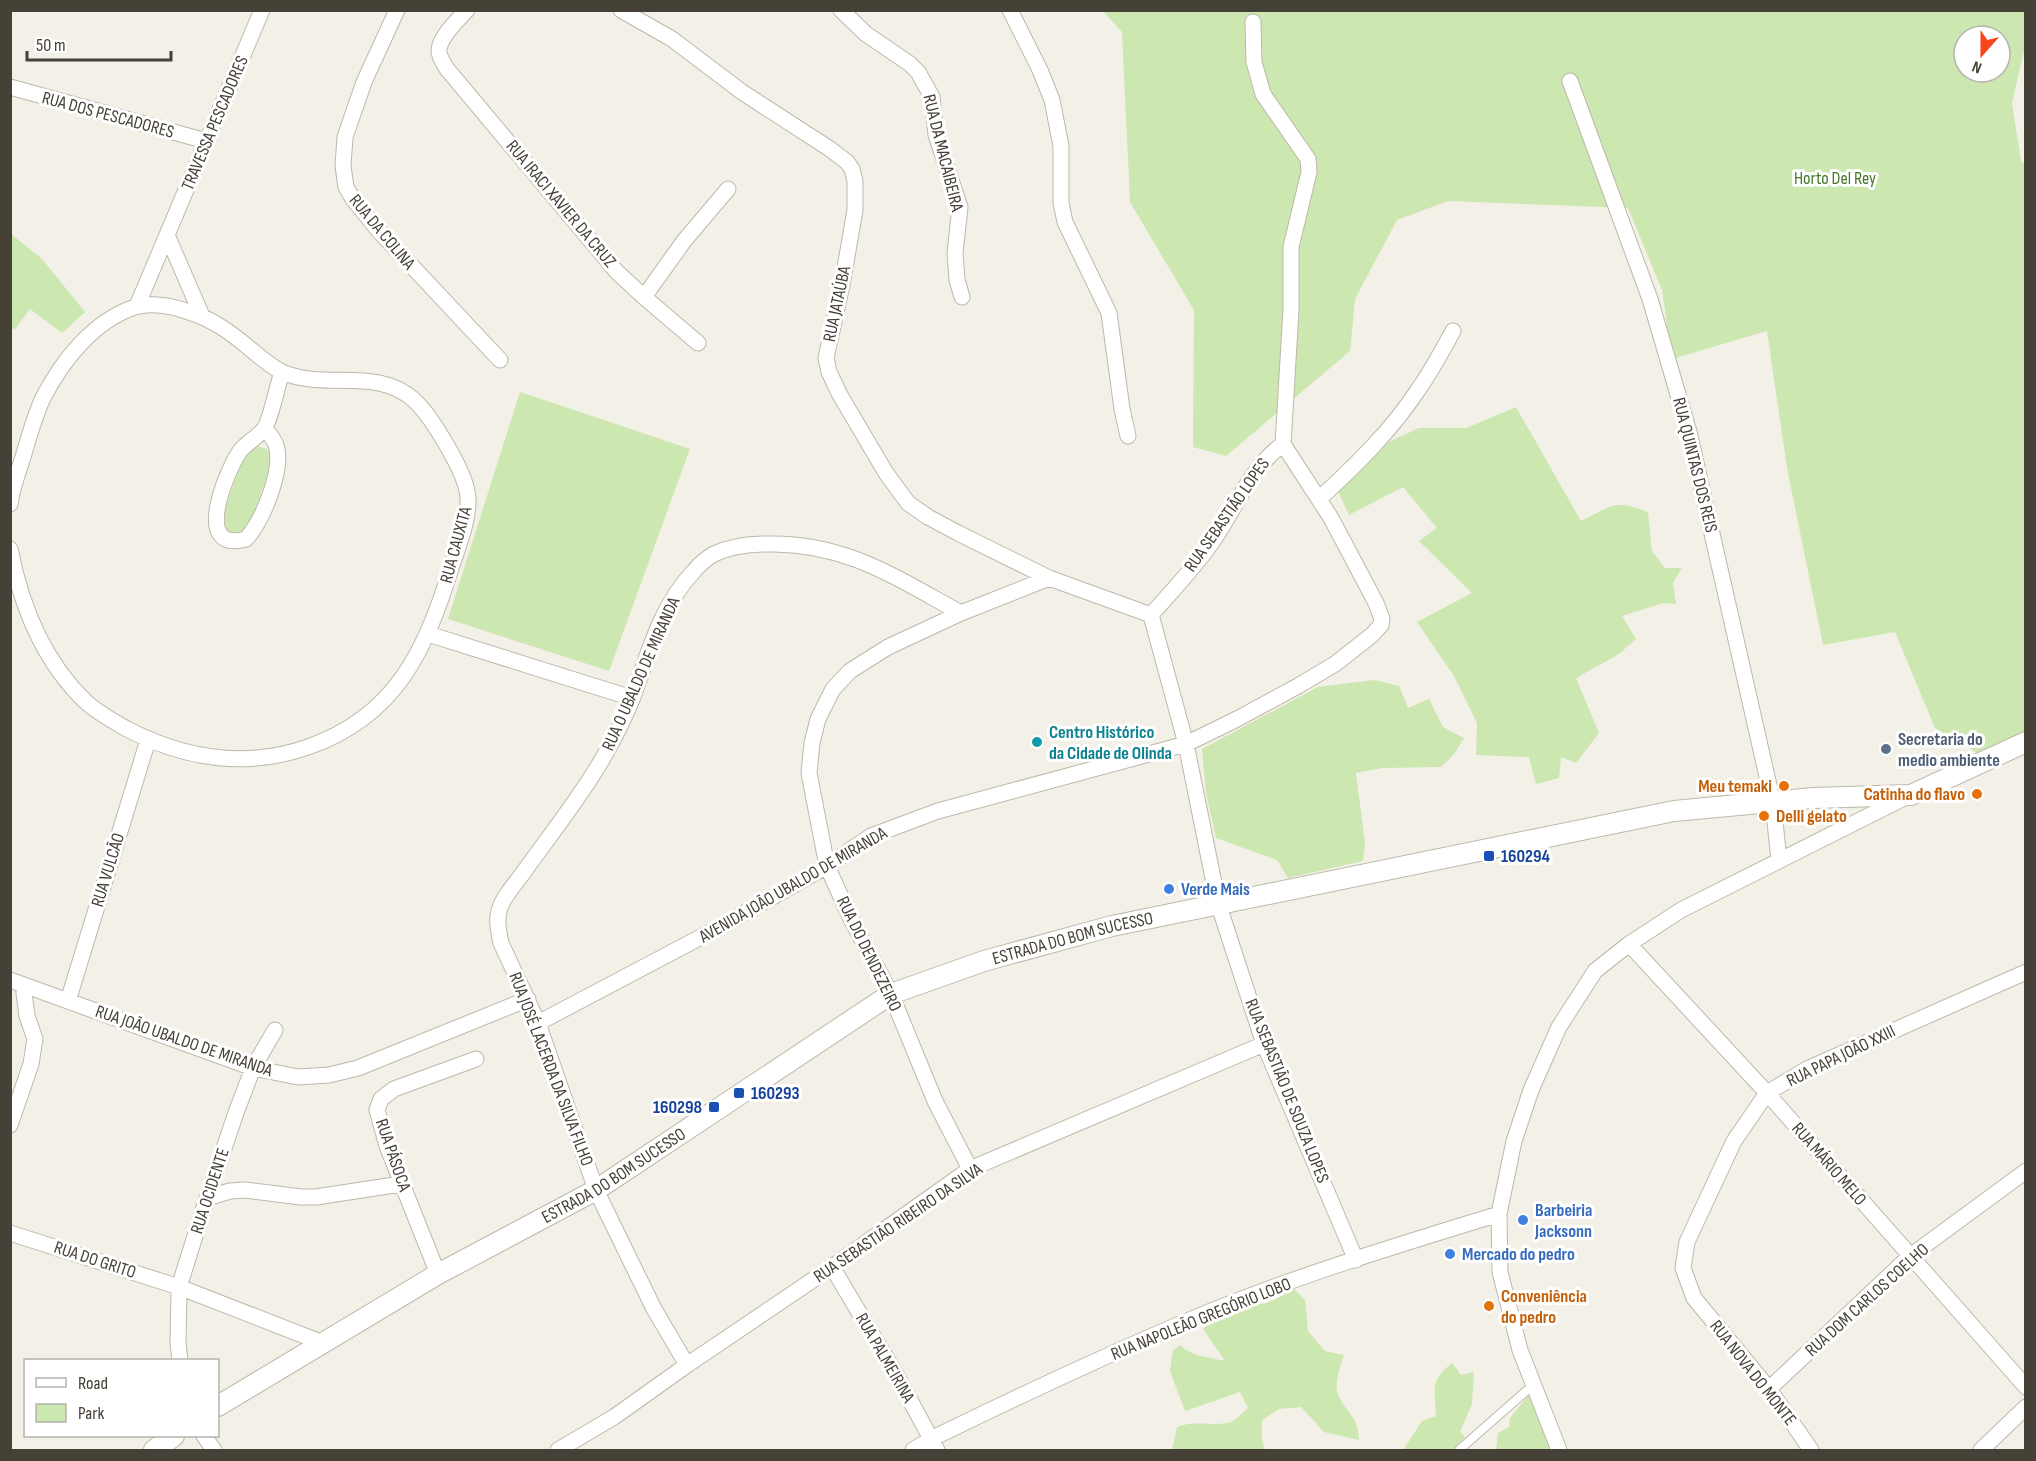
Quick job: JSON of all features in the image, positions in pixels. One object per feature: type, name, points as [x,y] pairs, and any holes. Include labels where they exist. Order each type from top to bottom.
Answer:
[{"type":"street","name":"TRAVESSA PESCADORES","points":[[137,306],[262,10]]},
{"type":"street","name":"RUA DA COLINA","points":[[397,10],[364,82],[345,137],[343,166],[346,187],[352,199],[372,223],[500,360]]},
{"type":"street","name":"RUA IRACI XAVIER DA CRUZ","points":[[467,10],[442,40],[439,53],[447,69],[617,272],[698,343]]},
{"type":"street","name":"RUA JATAÚBA","points":[[621,10],[672,39],[742,92],[847,162],[855,181],[855,210],[842,285],[827,350],[829,372],[886,473],[908,503],[948,528],[1049,578],[1151,615]]},
{"type":"street","name":"RUA DA MACAIBEIRA","points":[[842,10],[866,34],[910,64],[930,91],[936,135],[960,207],[955,253],[957,280],[962,297]]},
{"type":"street","points":[[1010,10],[1052,100],[1061,146],[1061,203],[1065,222],[1109,313],[1122,409],[1128,436]]},
{"type":"street","points":[[1253,22],[1254,62],[1263,94],[1302,147],[1308,159],[1309,172],[1291,247],[1291,310],[1283,444],[1319,499],[1353,468],[1391,427],[1419,390],[1453,331]]},
{"type":"street","name":"RUA QUINTAS DOS REIS","points":[[1570,81],[1650,299],[1689,432],[1773,803],[1779,860]]},
{"type":"street","name":"RUA DOS PESCADORES","points":[[10,87],[206,141]]},
{"type":"street","points":[[644,297],[684,241],[729,189]]},
{"type":"street","points":[[167,235],[202,316]]},
{"type":"street","name":"RUA CAUXITA","points":[[10,549],[15,574],[33,627],[71,686],[89,705],[148,740],[201,756],[228,760],[259,758],[291,752],[330,739],[373,712],[392,692],[428,634],[456,554],[468,505],[468,491],[454,458],[416,402],[405,394],[377,382],[321,379],[282,372],[231,334],[202,316],[157,305],[137,306]]},
{"type":"street","points":[[10,504],[32,426],[42,400],[62,366],[92,332],[114,317],[137,306]]},
{"type":"street","points":[[265,429],[277,446],[274,481],[255,528],[246,539],[230,539],[221,535],[216,524],[221,495],[233,463],[242,448],[265,429],[282,372]]},
{"type":"street","name":"RUA SEBASTIÃO LOPES","points":[[1151,615],[1213,541],[1260,464],[1283,444]]},
{"type":"street","name":"AVENIDA JOÃO UBALDO DE MIRANDA","points":[[538,1023],[718,928],[827,866],[871,836],[938,811],[1186,744],[1237,719],[1326,669],[1372,635],[1381,625],[1382,619],[1376,603],[1319,499]]},
{"type":"street","name":"RUA O UBALDO DE MIRANDA","points":[[506,898],[604,757],[632,698],[646,655],[669,603],[698,567],[713,555],[753,544],[811,546],[844,554],[872,565],[961,613]]},
{"type":"street","name":"RUA DO DENDEZEIRO","points":[[970,1169],[935,1101],[891,994],[851,919],[827,866],[809,773],[812,742],[818,719],[833,689],[850,671],[888,647],[961,613],[1049,578]]},
{"type":"street","name":"RUA SEBASTIÃO DE SOUZA LOPES","points":[[1151,615],[1186,744],[1218,903],[1264,1044],[1356,1260]]},
{"type":"street","points":[[428,634],[632,698]]},
{"type":"street","name":"RUA VULCÃO","points":[[68,1001],[148,740]]},
{"type":"street","name":"ESTRADA DO BOM SUCESSO","points":[[219,1405],[438,1274],[596,1190],[891,994],[984,960],[1112,926],[1674,811],[1813,798],[1911,795],[2025,742]]},
{"type":"street","points":[[1558,1450],[1520,1350],[1500,1272],[1499,1214],[1517,1131],[1531,1090],[1559,1027],[1595,970],[1629,944],[1681,910],[1911,795]]},
{"type":"street","name":"RUA JOSÉ LACERDA DA SILVA FILHO","points":[[506,898],[499,911],[498,930],[501,943],[538,1023],[596,1190],[654,1309],[687,1365]]},
{"type":"street","name":"RUA MÁRIO MELO","points":[[1629,944],[1767,1093],[2025,1387]]},
{"type":"street","name":"RUA PAPA JOÃO XXIII","points":[[1694,1298],[1683,1268],[1687,1242],[1734,1141],[1767,1093],[1807,1069],[2025,972]]},
{"type":"street","points":[[10,1125],[31,1064],[35,1039],[17,982]]},
{"type":"street","name":"RUA JOÃO UBALDO DE MIRANDA","points":[[17,982],[253,1068],[298,1077],[345,1072],[528,999]]},
{"type":"street","name":"RUA OCIDENTE","points":[[180,1359],[179,1287],[207,1198],[253,1068],[275,1030]]},
{"type":"street","name":"RUA SEBASTIÃO RIBEIRO DA SILVA","points":[[558,1450],[614,1417],[970,1169],[1264,1044]]},
{"type":"street","name":"RUA PÁSOCA","points":[[438,1274],[401,1184],[379,1123],[377,1110],[381,1099],[394,1089],[476,1059]]},
{"type":"street","name":"RUA DOM CARLOS COELHO","points":[[1769,1389],[1909,1257],[2025,1171]]},
{"type":"street","points":[[207,1198],[230,1191],[245,1190],[316,1197],[401,1184]]},
{"type":"street","name":"RUA NAPOLEÃO GREGÓRIO LOBO","points":[[913,1450],[934,1445],[1051,1380],[1200,1316],[1356,1260],[1499,1214]]},
{"type":"street","name":"RUA DO GRITO","points":[[10,1233],[179,1287],[323,1343]]},
{"type":"street","name":"RUA PALMEIRINA","points":[[832,1267],[897,1376],[934,1445]]},
{"type":"street","name":"RUA NOVA DO MONTE","points":[[1694,1298],[1769,1389],[1811,1450]]},
{"type":"street","points":[[1981,1450],[2025,1407]]},
{"type":"street","points":[[154,1450],[173,1437]]},
{"type":"street","points":[[205,1437],[214,1450]]},
{"type":"lane","points":[[1459,1450],[1533,1385]]},
{"type":"green space","name":"Horto Del Rey","points":[[1103,11],[2025,11],[2025,47],[2012,103],[2021,161],[2026,165],[2025,731],[1979,754],[1935,728],[1895,632],[1823,645],[1787,468],[1767,331],[1672,359],[1662,290],[1628,208],[1448,201],[1397,220],[1355,299],[1350,351],[1226,456],[1193,447],[1194,310],[1130,202],[1122,32]]},
{"type":"green space","points":[[10,233],[42,259],[85,312],[62,333],[30,309],[16,328],[11,330]]},
{"type":"green space","points":[[520,392],[690,449],[609,671],[448,619]]},
{"type":"green space","points":[[1516,407],[1581,521],[1606,508],[1619,505],[1648,512],[1652,551],[1665,568],[1682,568],[1673,583],[1676,604],[1663,603],[1622,616],[1636,639],[1619,654],[1576,678],[1599,733],[1576,763],[1561,757],[1559,778],[1536,784],[1529,757],[1476,755],[1477,723],[1454,676],[1417,622],[1472,593],[1419,541],[1437,528],[1403,487],[1349,515],[1331,476],[1367,452],[1419,428],[1466,428]]},
{"type":"green space","points":[[257,446],[267,449],[273,459],[247,533],[231,535],[220,523],[246,449]]},
{"type":"green space","points":[[1374,680],[1399,686],[1408,708],[1429,699],[1443,727],[1464,738],[1454,754],[1441,767],[1383,768],[1356,773],[1365,843],[1363,861],[1288,878],[1277,860],[1216,838],[1206,793],[1202,749],[1318,687]]},
{"type":"green space","points":[[1293,1288],[1305,1300],[1308,1331],[1325,1351],[1344,1355],[1338,1376],[1337,1392],[1355,1421],[1359,1440],[1324,1432],[1301,1407],[1279,1409],[1262,1420],[1262,1439],[1265,1450],[1172,1450],[1177,1427],[1191,1424],[1228,1423],[1248,1408],[1240,1392],[1185,1411],[1170,1371],[1173,1350],[1180,1345],[1195,1354],[1225,1361],[1203,1329],[1232,1304],[1264,1304]]},
{"type":"green space","points":[[1452,1363],[1461,1375],[1474,1372],[1472,1404],[1460,1432],[1465,1437],[1452,1450],[1403,1450],[1422,1421],[1436,1416],[1435,1386],[1440,1375]]},
{"type":"green space","points":[[1531,1392],[1554,1450],[1496,1450],[1498,1433],[1509,1427],[1510,1418]]},
{"type":"place","name":"Centro Histórico da Cidade de Olinda","points":[[1037,742]]},
{"type":"place","name":"Secretaria do medio ambiente","points":[[1886,749]]},
{"type":"place","name":"Meu temaki","points":[[1784,786]]},
{"type":"place","name":"Catinha do flavo","points":[[1977,794]]},
{"type":"place","name":"Delli gelato","points":[[1764,816]]},
{"type":"place","name":"160294","points":[[1489,856]]},
{"type":"place","name":"Verde Mais","points":[[1169,889]]},
{"type":"place","name":"160293","points":[[739,1093]]},
{"type":"place","name":"160298","points":[[714,1107]]},
{"type":"place","name":"Barbeiria Jacksonn","points":[[1523,1220]]},
{"type":"place","name":"Mercado do pedro","points":[[1450,1254]]},
{"type":"place","name":"Conveniência do pedro","points":[[1489,1306]]}]
